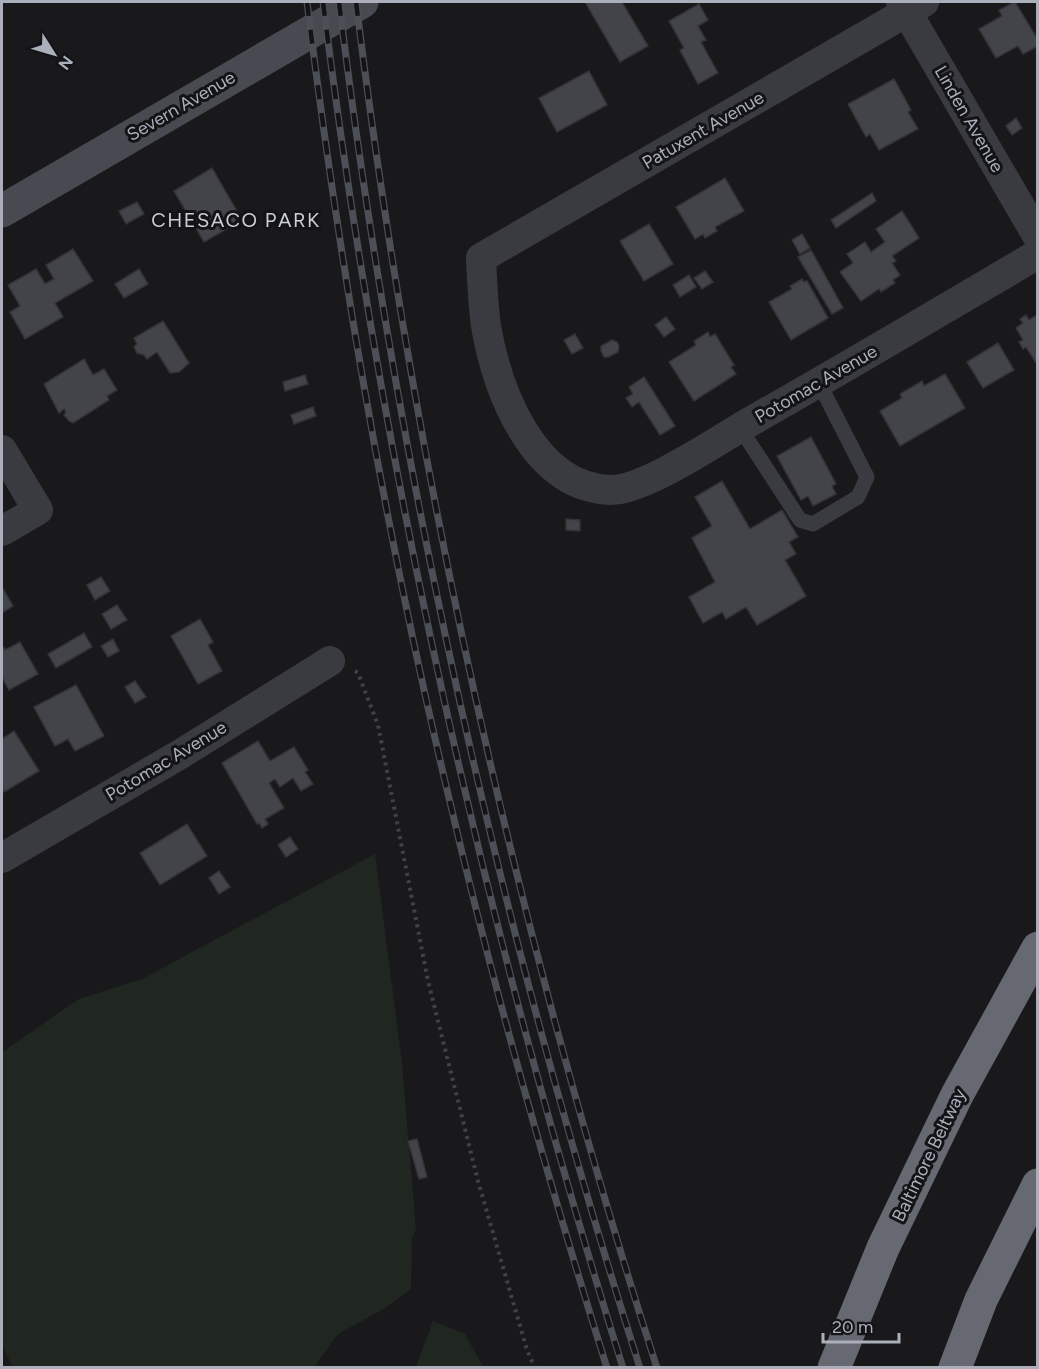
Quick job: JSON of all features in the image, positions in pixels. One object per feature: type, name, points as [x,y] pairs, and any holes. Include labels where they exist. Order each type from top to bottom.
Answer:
[{"type":"highway","name":"Baltimore Beltway","points":[[834,1368],[883,1248],[957,1095],[1038,948]]},
{"type":"highway","points":[[955,1368],[981,1300],[1038,1185]]},
{"type":"street","name":"Severn Avenue","points":[[2,211],[362,2]]},
{"type":"street","name":"Linden Avenue","points":[[911,5],[1038,237]]},
{"type":"street","name":"Patuxent Avenue","points":[[587,486],[570,479],[544,457],[529,441],[512,410],[498,372],[487,327],[481,258],[911,5]]},
{"type":"street","name":"Potomac Avenue","points":[[587,486],[611,490],[635,486],[670,468],[1038,254]]},
{"type":"street","points":[[2,450],[38,510],[2,531]]},
{"type":"street","name":"Potomac Avenue","points":[[2,858],[179,754],[330,661]]},
{"type":"lane","points":[[740,428],[800,520],[813,524],[858,497],[867,477],[819,383]]},
{"type":"path","points":[[330,661],[358,673],[378,724],[428,981],[478,1181],[527,1350],[535,1368]]},
{"type":"shaded area","points":[[375,854],[402,1063],[416,1229],[412,1237],[411,1289],[382,1310],[338,1334],[314,1367],[13,1367],[2,1345],[2,1052],[79,999],[142,979]]},
{"type":"shaded area","points":[[433,1321],[465,1334],[483,1367],[416,1367]]},
{"type":"building","points":[[585,2],[622,2],[648,46],[620,62]]},
{"type":"building","points":[[1015,2],[1038,40],[1038,46],[1023,54],[1018,46],[996,58],[979,29],[1002,16],[999,10]]},
{"type":"building","points":[[699,4],[708,20],[698,26],[706,40],[701,42],[718,73],[698,84],[680,50],[684,48],[669,21]]},
{"type":"building","points":[[589,71],[607,105],[557,132],[539,98]]},
{"type":"building","points":[[894,79],[911,110],[908,112],[918,129],[879,150],[870,134],[866,137],[848,104]]},
{"type":"building","points":[[1016,118],[1022,128],[1012,135],[1006,126]]},
{"type":"building","points":[[212,168],[242,220],[204,242],[174,191]]},
{"type":"building","points":[[725,178],[744,211],[715,227],[717,231],[705,238],[703,234],[695,239],[676,207]]},
{"type":"building","points":[[872,193],[876,201],[836,228],[831,220]]},
{"type":"building","points":[[137,202],[144,214],[126,224],[119,211]]},
{"type":"building","points":[[902,211],[919,238],[892,256],[896,261],[892,263],[900,275],[893,280],[895,283],[881,292],[879,289],[861,301],[840,272],[853,263],[847,254],[865,242],[871,252],[885,242],[876,229]]},
{"type":"building","points":[[649,224],[673,264],[644,281],[620,241]]},
{"type":"building","points":[[802,234],[810,248],[800,254],[792,240]]},
{"type":"building","points":[[73,249],[93,281],[55,303],[63,317],[25,339],[10,312],[20,306],[8,285],[36,269],[45,284],[54,279],[46,265]]},
{"type":"building","points":[[811,250],[843,308],[832,314],[798,257]]},
{"type":"building","points":[[139,269],[148,284],[124,298],[115,284]]},
{"type":"building","points":[[705,271],[713,282],[702,289],[694,278]]},
{"type":"building","points":[[689,275],[696,287],[680,297],[673,285]]},
{"type":"building","points":[[802,279],[804,282],[807,281],[828,318],[791,340],[769,302],[792,289],[790,286]]},
{"type":"building","points":[[1026,315],[1029,320],[1035,316],[1038,319],[1038,366],[1026,347],[1023,349],[1019,342],[1023,340],[1016,328],[1023,323],[1020,319]]},
{"type":"building","points":[[666,317],[675,329],[664,337],[655,325]]},
{"type":"building","points":[[163,321],[189,363],[179,372],[170,373],[157,352],[147,359],[144,355],[137,353],[134,347],[137,344],[134,338]]},
{"type":"building","points":[[708,332],[710,337],[715,334],[734,365],[731,367],[736,374],[694,401],[669,362],[696,345],[694,341]]},
{"type":"building","points":[[575,334],[583,348],[572,354],[564,340]]},
{"type":"building","points":[[612,340],[619,346],[618,352],[604,357],[601,346]]},
{"type":"building","points":[[998,343],[1014,370],[983,388],[967,362]]},
{"type":"building","points":[[84,359],[93,375],[104,369],[117,390],[107,396],[109,400],[73,423],[64,415],[66,412],[64,409],[59,413],[44,384]]},
{"type":"building","points":[[945,374],[965,408],[900,446],[880,411],[902,398],[900,394],[922,381],[924,386]]},
{"type":"building","points":[[305,375],[308,384],[285,391],[283,382]]},
{"type":"building","points":[[644,377],[675,426],[660,435],[639,402],[632,407],[626,398],[633,394],[629,387]]},
{"type":"building","points":[[313,407],[316,416],[294,424],[291,415]]},
{"type":"building","points":[[811,437],[836,484],[832,486],[836,494],[813,506],[808,496],[801,500],[777,456]]},
{"type":"building","points":[[722,481],[750,529],[782,510],[798,537],[789,542],[796,554],[785,560],[806,596],[757,625],[746,607],[726,619],[722,612],[703,623],[689,597],[715,582],[692,538],[712,526],[695,497]]},
{"type":"building","points":[[566,519],[580,520],[580,531],[566,530]]},
{"type":"building","points":[[101,577],[110,591],[95,600],[87,585]]},
{"type":"building","points":[[2,587],[13,606],[2,613]]},
{"type":"building","points":[[117,605],[127,620],[111,629],[102,614]]},
{"type":"building","points":[[200,619],[213,642],[208,645],[222,671],[198,684],[171,636]]},
{"type":"building","points":[[84,633],[92,647],[56,668],[48,654]]},
{"type":"building","points":[[113,639],[119,651],[108,657],[101,646]]},
{"type":"building","points":[[20,642],[38,674],[9,690],[2,677],[2,648],[5,650]]},
{"type":"building","points":[[135,681],[146,697],[135,703],[125,687]]},
{"type":"building","points":[[76,685],[104,736],[75,751],[68,739],[55,746],[34,707]]},
{"type":"building","points":[[14,731],[39,771],[4,792],[2,787],[2,739]]},
{"type":"building","points":[[258,741],[270,761],[294,747],[308,770],[305,772],[313,784],[301,791],[293,778],[280,787],[275,779],[269,783],[284,808],[265,819],[268,824],[262,828],[259,823],[257,824],[222,763]]},
{"type":"building","points":[[187,824],[207,856],[160,885],[140,853]]},
{"type":"building","points":[[290,837],[298,849],[286,857],[278,845]]},
{"type":"building","points":[[219,871],[230,887],[219,894],[209,878]]},
{"type":"building","points":[[417,1139],[427,1177],[419,1179],[408,1141]]},
{"type":"railway","points":[[307,2],[334,202],[367,402],[426,700],[503,1013],[543,1156],[607,1368]]},
{"type":"railway","points":[[323,2],[347,175],[375,348],[406,520],[442,691],[525,1032],[572,1200],[623,1368]]},
{"type":"railway","points":[[339,2],[362,175],[390,348],[422,520],[458,692],[497,862],[541,1032],[640,1368]]},
{"type":"railway","points":[[356,2],[379,175],[407,348],[474,692],[514,862],[558,1032],[605,1201],[657,1368]]},
{"type":"district","name":"CHESACO PARK","points":[[236,220]]}]
